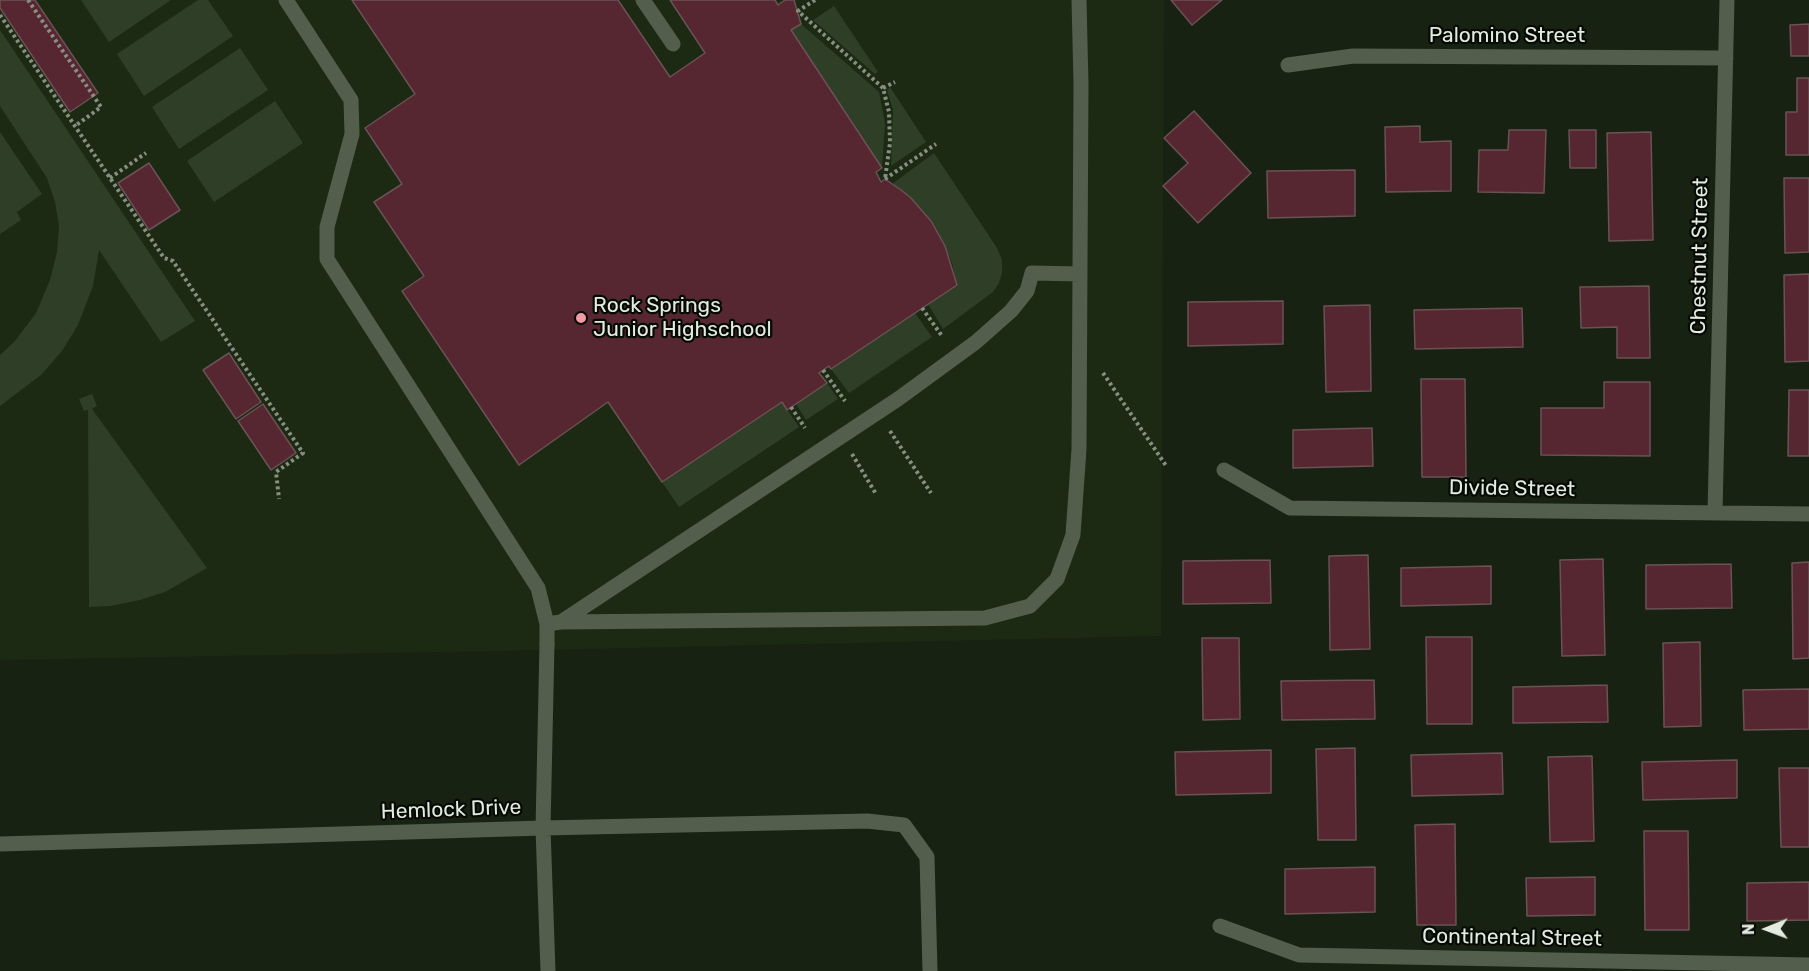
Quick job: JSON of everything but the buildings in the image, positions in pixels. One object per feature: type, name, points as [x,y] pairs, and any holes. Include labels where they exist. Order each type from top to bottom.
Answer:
[{"type":"street","points":[[286,0],[351,100],[352,134],[327,227],[327,259],[538,588],[554,623]]},
{"type":"street","points":[[643,0],[673,44]]},
{"type":"street","points":[[554,623],[743,619],[985,618],[1030,606],[1057,579],[1073,535],[1079,449],[1079,0]]},
{"type":"street","name":"Chestnut Street","points":[[1715,512],[1727,0]]},
{"type":"street","name":"Palomino Street","points":[[1288,65],[1353,56],[1726,58]]},
{"type":"street","points":[[548,971],[543,828],[547,644],[554,623],[898,399],[976,342],[1022,298],[1027,291],[1032,273],[1080,274]]},
{"type":"street","name":"Divide Street","points":[[1224,470],[1290,508],[1809,514]]},
{"type":"street","name":"Hemlock Drive","points":[[0,844],[867,821],[903,825],[927,857],[930,971]]},
{"type":"street","name":"Continental Street","points":[[1220,926],[1299,955],[1809,965]]},
{"type":"path","points":[[28,0],[101,107],[75,126]]},
{"type":"path","points":[[815,0],[798,11],[883,88],[889,112],[890,143],[885,179],[936,144]]},
{"type":"path","points":[[0,15],[164,258],[173,261],[303,453],[276,472],[279,499]]},
{"type":"path","points":[[883,88],[894,82]]},
{"type":"path","points":[[110,178],[146,153]]},
{"type":"path","points":[[922,308],[942,336]]},
{"type":"path","points":[[823,370],[845,401]]},
{"type":"path","points":[[1100,370],[1167,466]]},
{"type":"path","points":[[791,407],[805,428]]},
{"type":"path","points":[[888,429],[931,493]]},
{"type":"path","points":[[852,453],[876,494]]},
{"type":"shaded area","name":"Rock Springs Junior Highschool","points":[[0,0],[1164,0],[1161,636],[0,660]]},
{"type":"shaded area","points":[[81,0],[171,0],[109,42]]},
{"type":"shaded area","points":[[198,0],[208,0],[233,36],[144,96],[117,54]]},
{"type":"shaded area","points":[[834,6],[878,72],[875,74],[813,20]]},
{"type":"shaded area","points":[[801,24],[879,92],[885,123],[882,168],[791,30]]},
{"type":"shaded area","points":[[0,30],[195,321],[161,342],[99,250],[93,286],[78,325],[62,351],[41,375],[0,406],[0,355],[15,341],[36,313],[50,280],[57,252],[59,226],[55,202],[47,178],[0,106]]},
{"type":"shaded area","points":[[240,48],[268,90],[179,149],[152,107]]},
{"type":"shaded area","points":[[890,87],[926,142],[891,166],[893,110],[887,90]]},
{"type":"shaded area","points":[[275,101],[303,143],[214,202],[187,161]]},
{"type":"shaded area","points":[[0,132],[42,194],[17,212],[21,220],[0,234]]},
{"type":"shaded area","points":[[934,153],[997,248],[1002,260],[1002,273],[993,292],[943,329],[928,304],[957,285],[952,263],[931,220],[911,198],[892,184]]},
{"type":"shaded area","points":[[915,313],[932,337],[849,393],[831,369]]},
{"type":"shaded area","points":[[827,383],[838,399],[806,420],[796,404]]},
{"type":"shaded area","points":[[92,394],[97,406],[92,409],[207,568],[165,592],[110,606],[89,607],[88,410],[84,411],[79,399]]},
{"type":"shaded area","points":[[782,402],[799,427],[679,507],[662,482]]},
{"type":"place","name":"Rock Springs Junior Highschool","points":[[581,318]]}]
